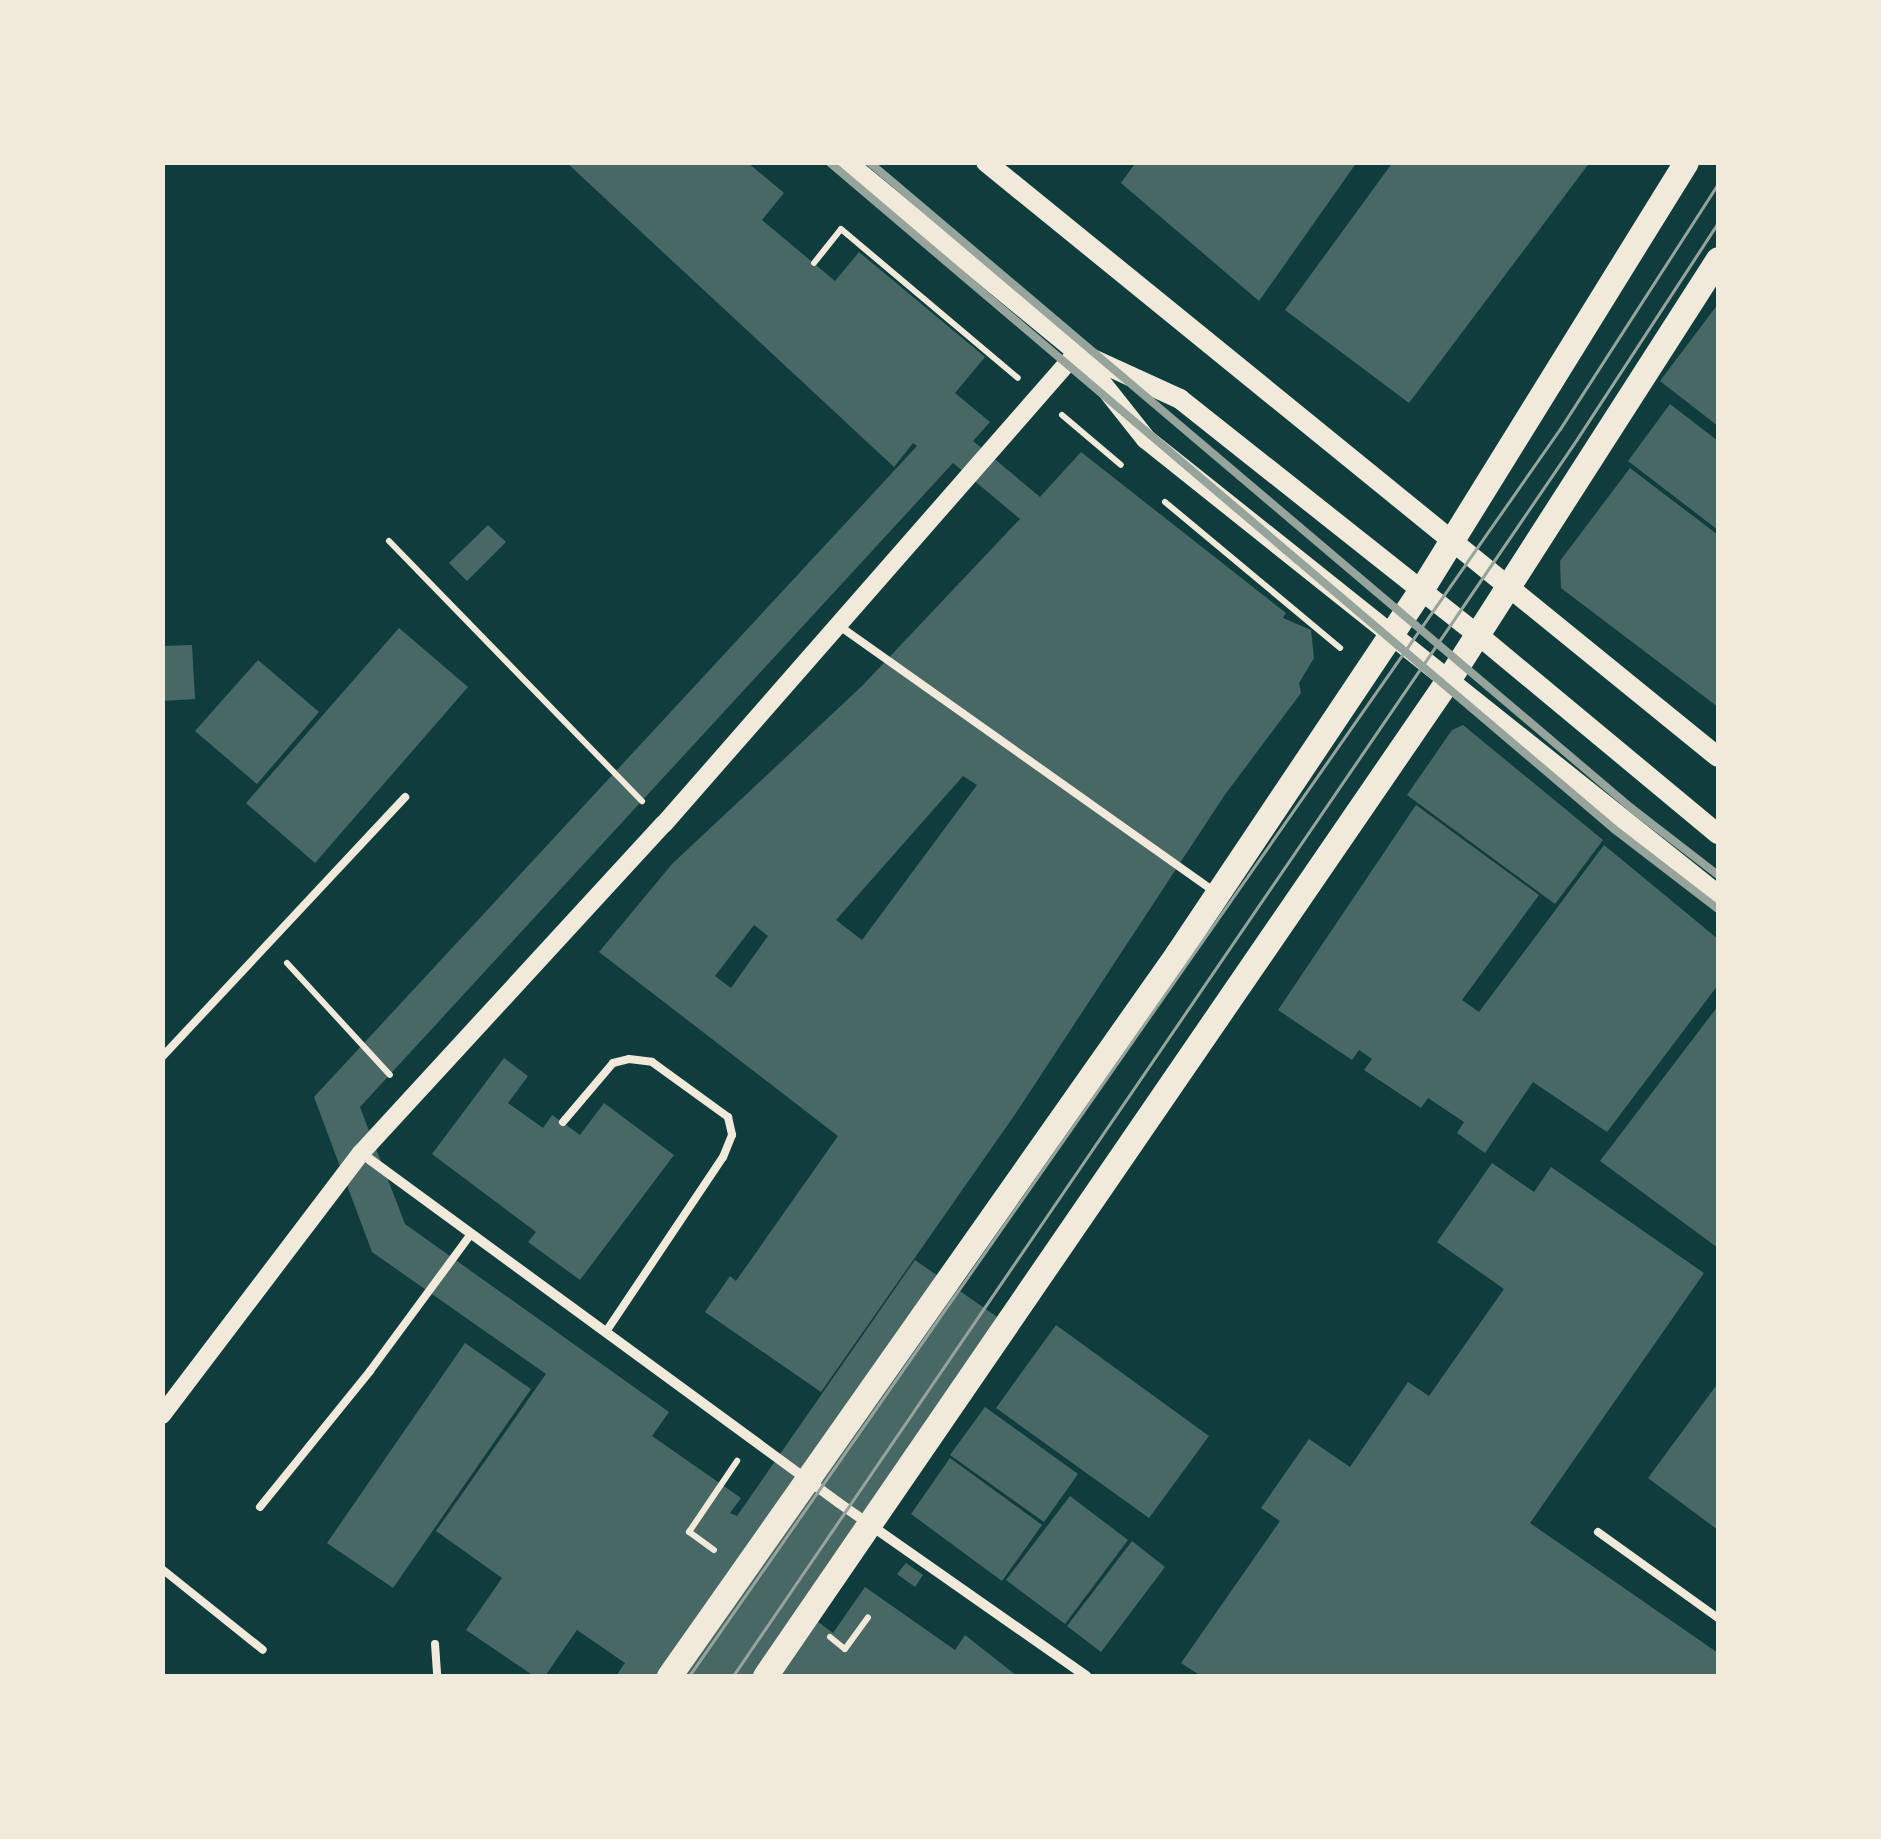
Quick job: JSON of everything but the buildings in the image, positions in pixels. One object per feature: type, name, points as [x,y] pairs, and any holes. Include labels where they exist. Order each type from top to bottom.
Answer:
[{"type":"main road","points":[[986,162],[1449,543],[1508,586],[1718,758]]},
{"type":"main road","points":[[669,1676],[1218,893],[1421,590],[1686,162]]},
{"type":"main road","points":[[852,164],[1078,352],[1146,439],[1718,895]]},
{"type":"main road","points":[[765,1676],[1448,680],[1718,258]]},
{"type":"main road","points":[[1078,352],[1180,400],[1477,634],[1718,834]]},
{"type":"street","points":[[162,1415],[361,1153],[664,824],[1078,352]]},
{"type":"street","points":[[361,1153],[871,1526],[1086,1676]]},
{"type":"lane","points":[[838,625],[1218,893]]},
{"type":"lane","points":[[162,1057],[405,798]]},
{"type":"lane","points":[[563,1122],[613,1063],[628,1060],[652,1062],[728,1116],[732,1135],[724,1157],[606,1332]]},
{"type":"lane","points":[[260,1507],[370,1371],[472,1234]]},
{"type":"lane","points":[[1598,1532],[1718,1618]]},
{"type":"lane","points":[[162,1570],[263,1650]]},
{"type":"lane","points":[[435,1644],[437,1676]]},
{"type":"path","points":[[814,263],[841,230],[1128,471]]},
{"type":"path","points":[[1158,496],[1367,670]]},
{"type":"path","points":[[389,541],[664,824]]},
{"type":"path","points":[[269,944],[413,1100]]},
{"type":"path","points":[[689,1532],[752,1439]]},
{"type":"tram line","points":[[689,1676],[1560,429],[1718,184]]},
{"type":"tram line","points":[[733,1676],[1577,439],[1718,223]]},
{"type":"railway","points":[[829,162],[1614,829],[1718,909]]},
{"type":"railway","points":[[869,162],[1630,807],[1718,875]]}]
